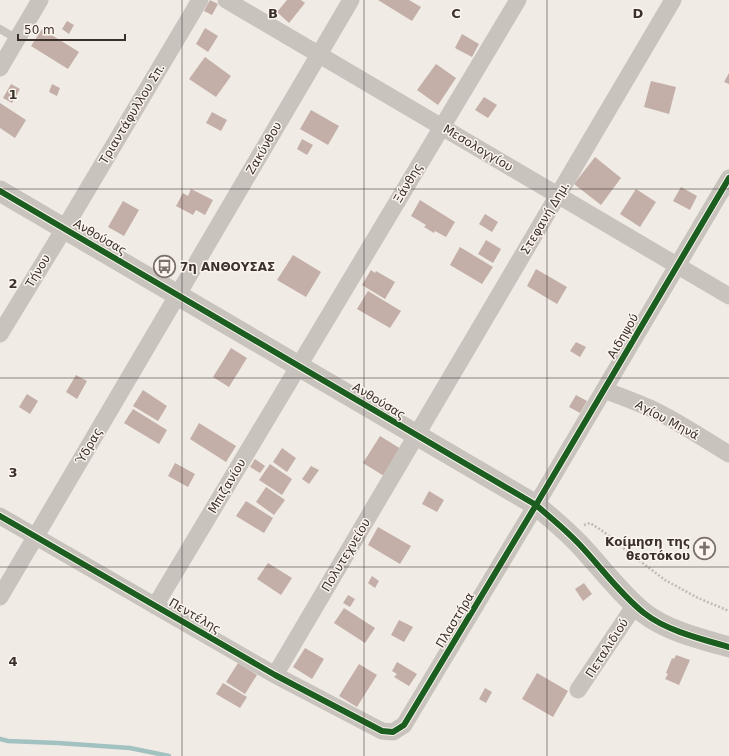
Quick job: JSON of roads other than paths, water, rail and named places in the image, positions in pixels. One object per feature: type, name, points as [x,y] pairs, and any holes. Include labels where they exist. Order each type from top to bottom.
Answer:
[{"type":"street","points":[[0,68],[40,0]]},
{"type":"street","name":"Τριαντάφυλλου Σπ.","points":[[64,229],[200,0]]},
{"type":"street","name":"Μεσολογγίου","points":[[226,0],[729,296]]},
{"type":"street","name":"Ζακύνθου","points":[[178,295],[351,0]]},
{"type":"street","name":"Ξάνθης","points":[[299,366],[518,0]]},
{"type":"street","name":"Στεφανή Δημ.","points":[[417,435],[673,0]]},
{"type":"street","name":"Αιδηψού","points":[[536,505],[729,178]]},
{"type":"street","name":"Ανθούσας","points":[[0,191],[536,505],[579,544],[618,590],[645,614],[665,626],[729,648]]},
{"type":"street","name":"Τήνου","points":[[0,334],[64,229]]},
{"type":"street","name":"Ύδρας","points":[[0,597],[178,295]]},
{"type":"street","name":"Μπιζανίου","points":[[155,606],[299,366]]},
{"type":"street","name":"Αγίου Μηνά","points":[[604,390],[636,402],[666,416],[728,452]]},
{"type":"street","name":"Πολυτεχνείου","points":[[275,675],[417,435]]},
{"type":"street","name":"Πλαστήρα","points":[[382,731],[394,732],[404,725],[536,505]]},
{"type":"street","name":"Πεντέλης","points":[[0,516],[275,675],[382,731]]},
{"type":"street","name":"Πεταλιδιού","points":[[578,690],[635,605]]},
{"type":"lane","points":[[0,29],[17,39]]},
{"type":"waterway","points":[[0,739],[8,741],[130,748],[169,756]]},
{"type":"place","name":"7η ΑΝΘΟΥΣΑΣ","points":[[164,267]]},
{"type":"place","name":"Κοίμηση της θεοτόκου","points":[[705,549]]}]
